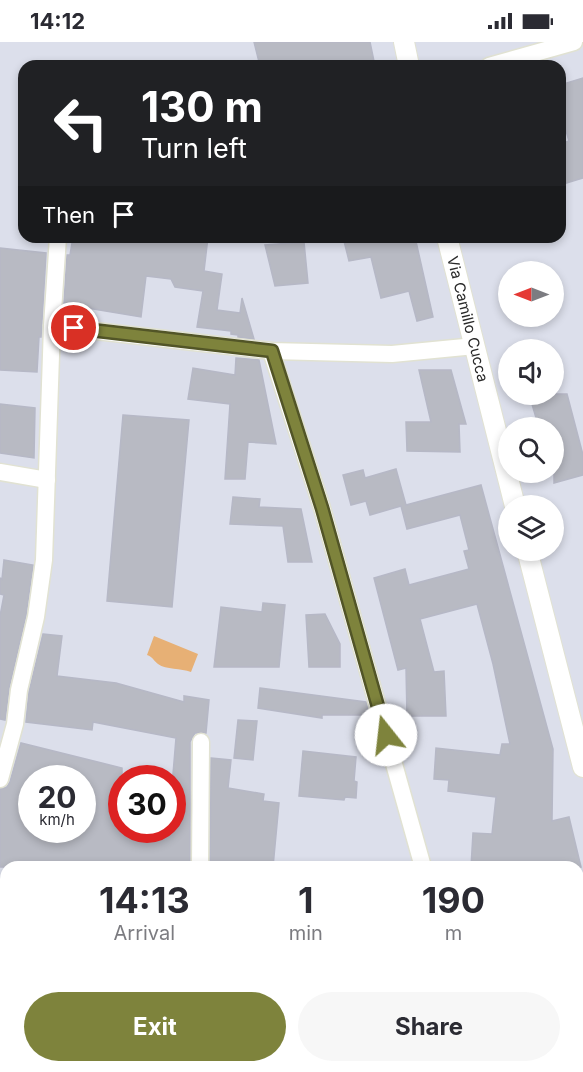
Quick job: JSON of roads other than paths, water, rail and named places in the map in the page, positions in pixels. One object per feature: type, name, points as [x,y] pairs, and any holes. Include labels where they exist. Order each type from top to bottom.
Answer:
[{"type":"street","points":[[404,42],[408,60]]},
{"type":"street","points":[[510,60],[574,42]]},
{"type":"street","points":[[0,779],[15,724],[19,690],[36,616],[44,560],[52,326],[58,243]]},
{"type":"street","name":"Via Camillo Cucca","points":[[449,243],[512,495]]},
{"type":"street","points":[[52,326],[272,351],[392,354],[475,346]]},
{"type":"street","points":[[272,351],[322,508],[421,861]]},
{"type":"street","points":[[0,472],[47,480]]},
{"type":"street","points":[[530,561],[578,728],[583,767]]},
{"type":"street","points":[[200,861],[201,742]]}]
